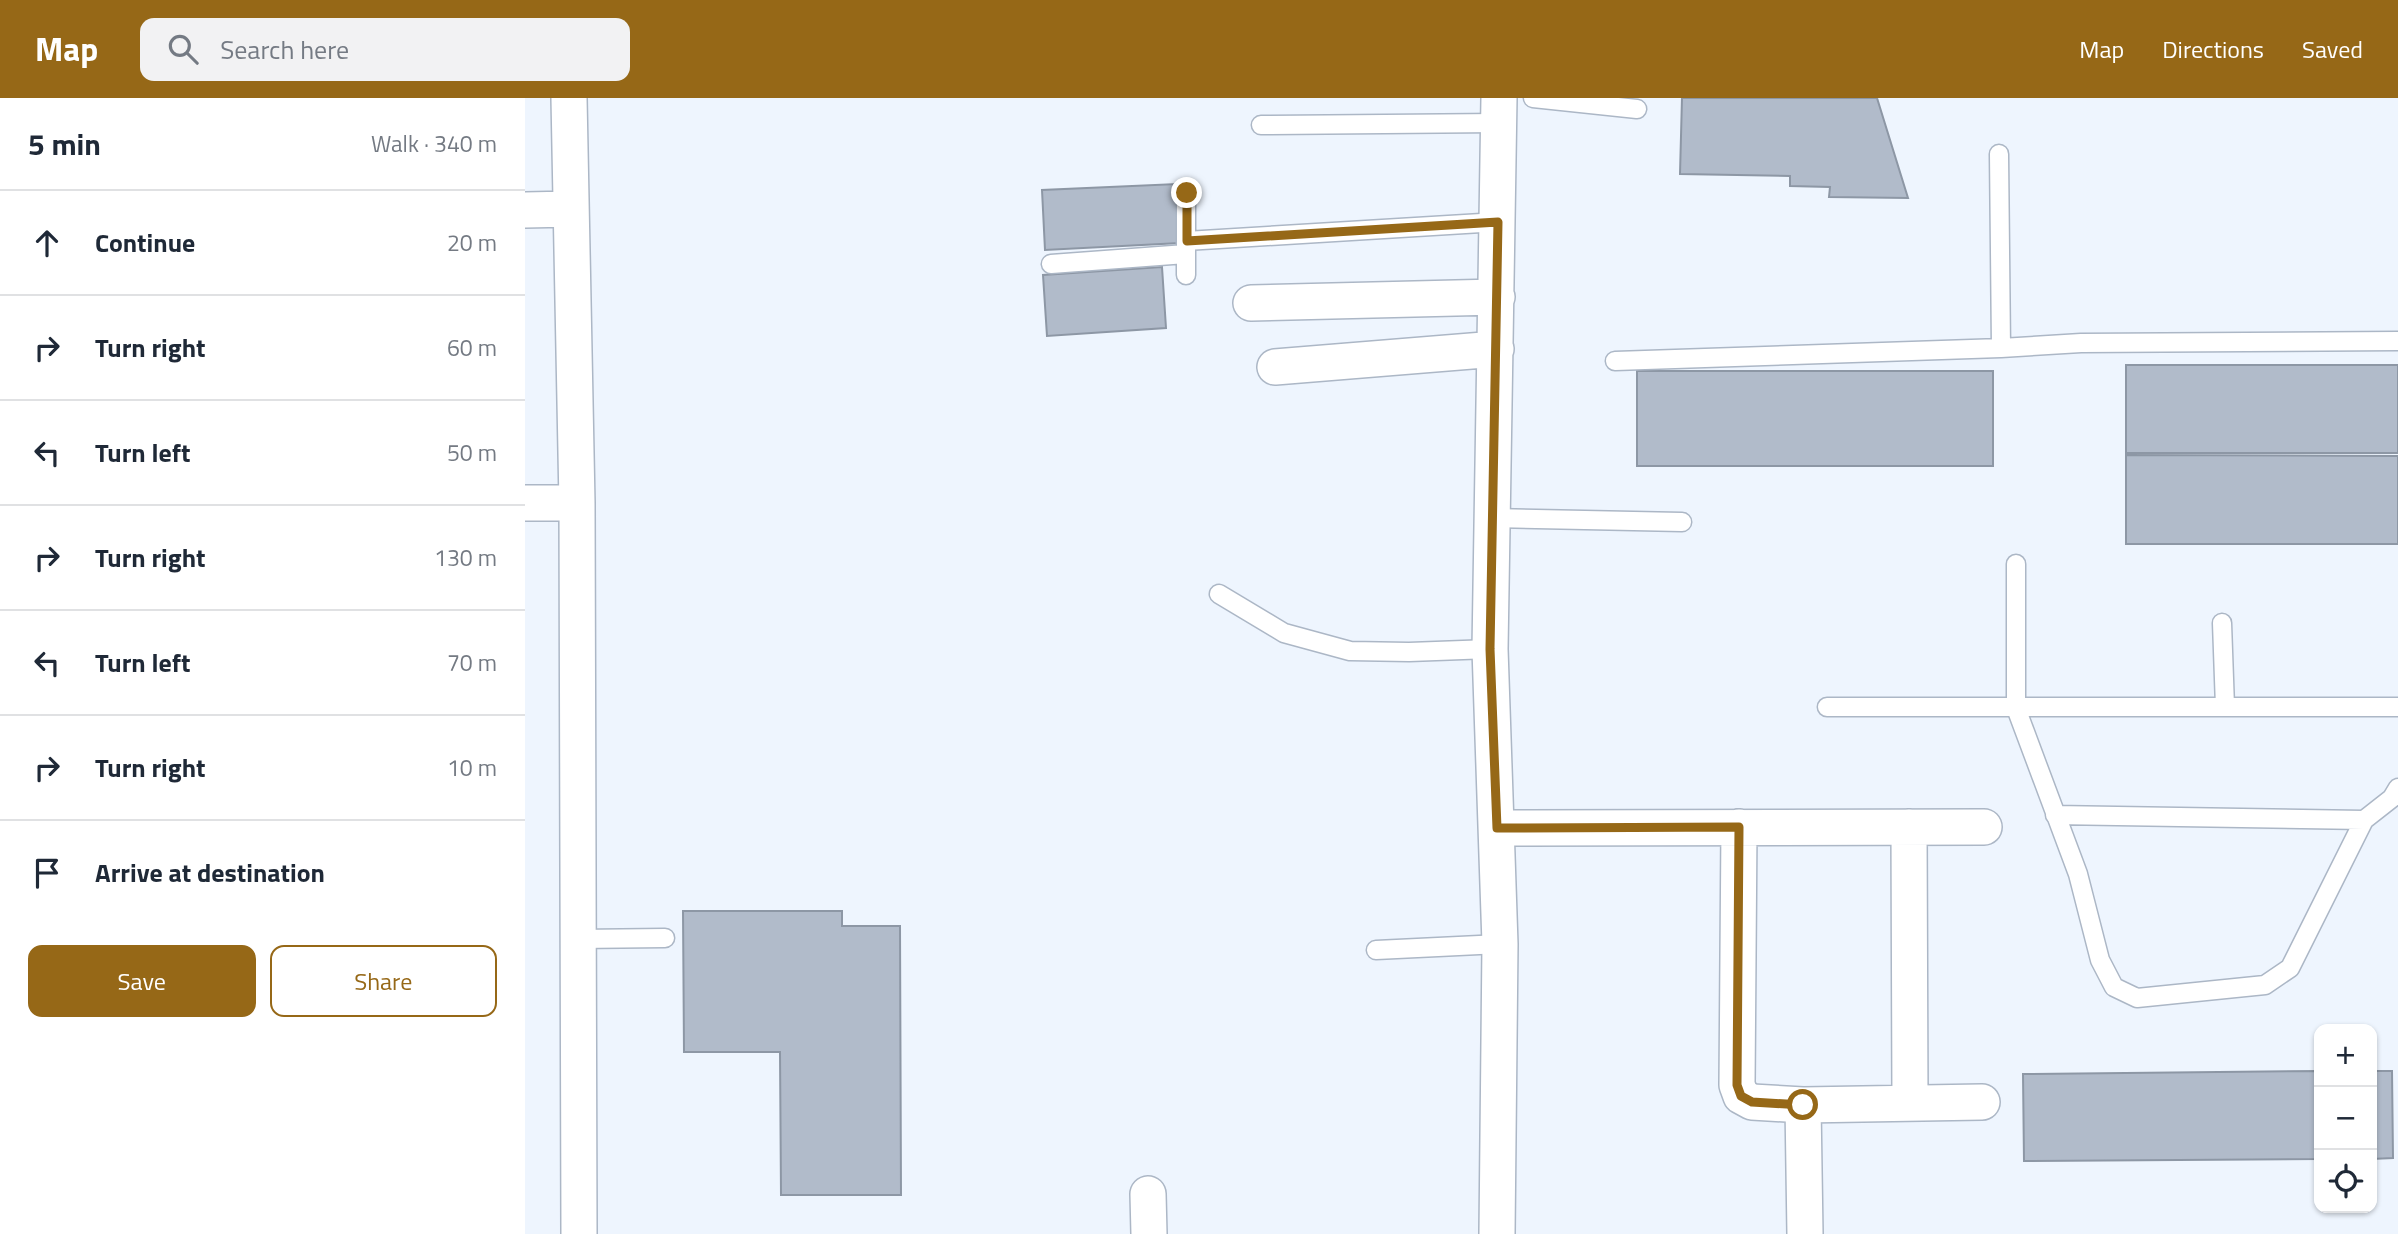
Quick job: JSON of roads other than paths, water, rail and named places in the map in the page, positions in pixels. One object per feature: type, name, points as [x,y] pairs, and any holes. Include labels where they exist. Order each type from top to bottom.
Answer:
[{"type":"street","points":[[569,98],[577,503],[579,1234]]},
{"type":"street","points":[[1497,1234],[1500,944],[1490,649],[1499,110]]},
{"type":"street","points":[[525,210],[571,209]]},
{"type":"street","points":[[1251,303],[1497,297]]},
{"type":"street","points":[[1275,367],[1496,349]]},
{"type":"street","points":[[525,503],[577,503]]},
{"type":"street","points":[[1739,827],[1737,1085],[1741,1096],[1752,1102],[1803,1105],[1982,1102]]},
{"type":"street","points":[[1909,827],[1910,1103]]},
{"type":"street","points":[[1497,828],[1984,827]]},
{"type":"street","points":[[1803,1105],[1805,1234]]},
{"type":"street","points":[[1147,1194],[1149,1234]]},
{"type":"lane","points":[[1533,98],[1637,109]]},
{"type":"lane","points":[[1261,125],[1499,110]]},
{"type":"lane","points":[[1999,154],[2001,348]]},
{"type":"lane","points":[[1187,193],[1187,275]]},
{"type":"lane","points":[[1051,264],[1187,248],[1498,222]]},
{"type":"lane","points":[[1615,360],[2081,343],[2398,341]]},
{"type":"lane","points":[[1493,518],[1682,522]]},
{"type":"lane","points":[[2016,564],[2016,708],[2078,874],[2100,960],[2114,987],[2137,998],[2265,985],[2290,968],[2364,820],[2392,798],[2398,788]]},
{"type":"lane","points":[[1219,594],[1285,633],[1350,651],[1490,649]]},
{"type":"lane","points":[[2223,623],[2225,706]]},
{"type":"lane","points":[[1827,706],[2398,706]]},
{"type":"lane","points":[[2055,815],[2364,820]]},
{"type":"lane","points":[[578,939],[665,938]]},
{"type":"lane","points":[[1376,950],[1500,944]]}]
